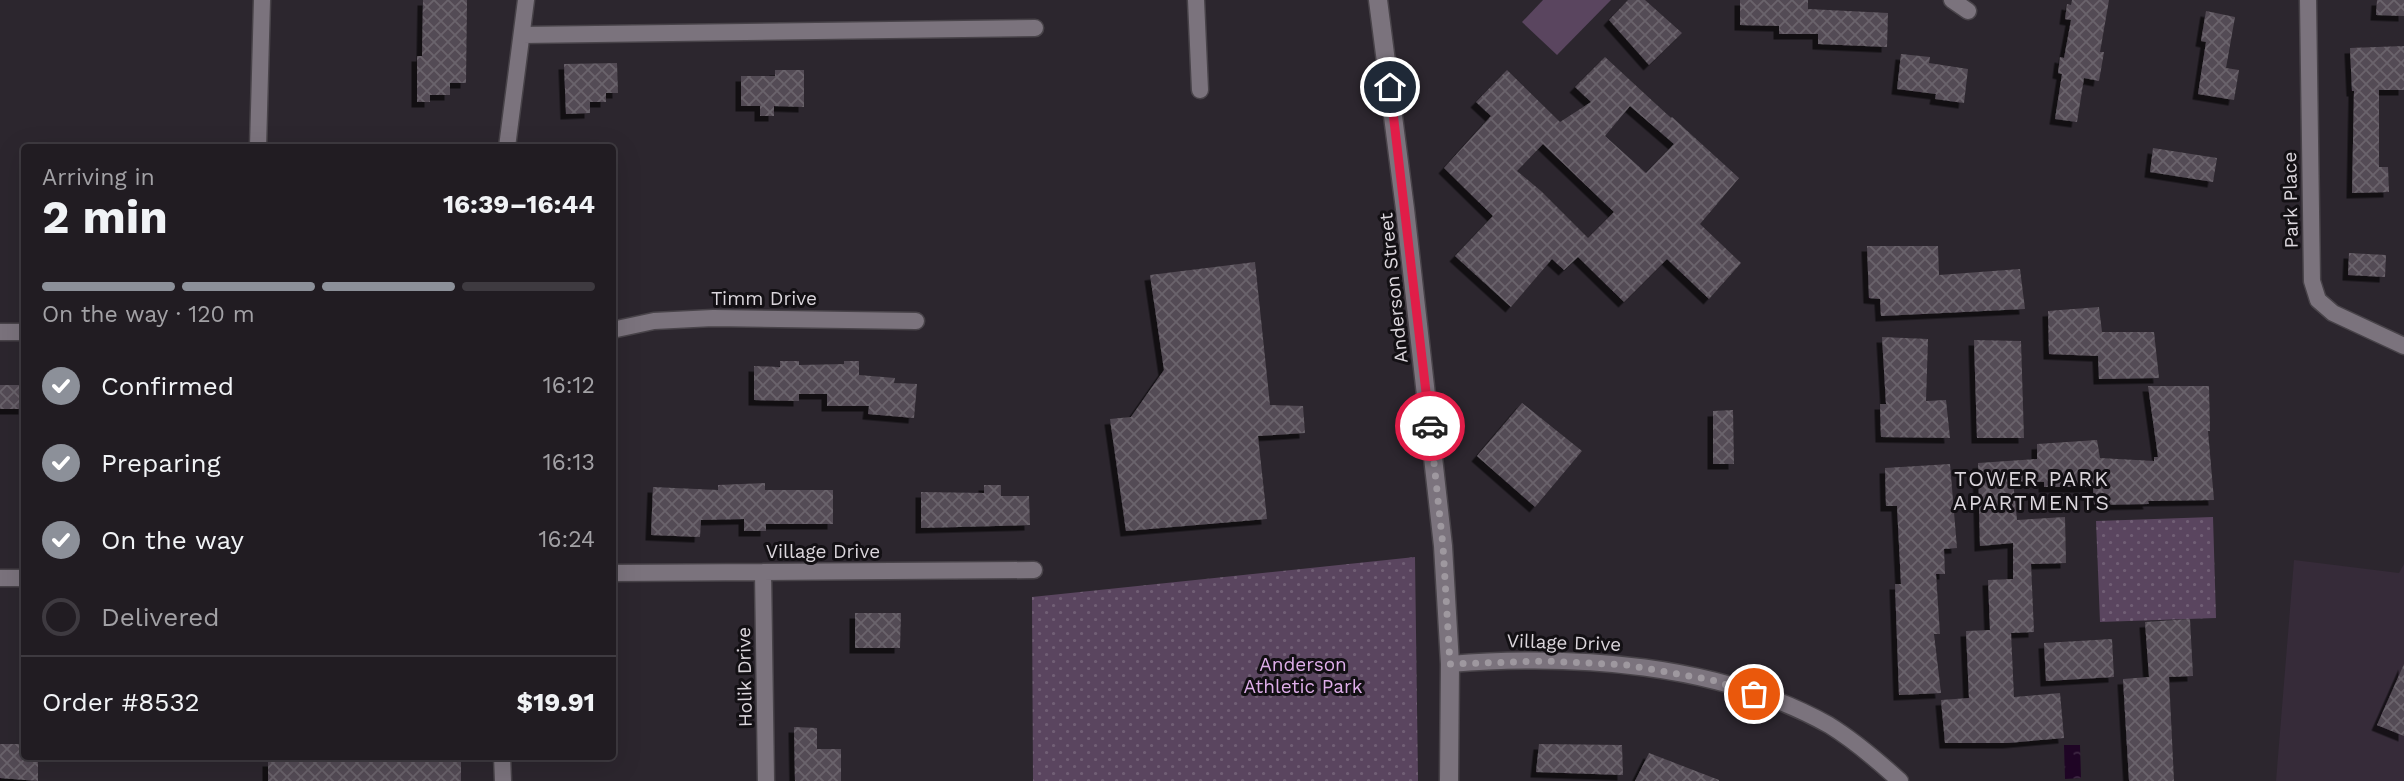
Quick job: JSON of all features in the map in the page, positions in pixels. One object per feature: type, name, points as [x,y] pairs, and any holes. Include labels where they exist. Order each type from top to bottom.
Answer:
[{"type":"street","points":[[258,144],[262,0]]},
{"type":"street","points":[[507,144],[526,0]]},
{"type":"street","points":[[1196,0],[1200,90]]},
{"type":"street","name":"Anderson Street","points":[[1378,0],[1405,209],[1443,546],[1450,664],[1449,781]]},
{"type":"street","points":[[1952,0],[1968,11]]},
{"type":"street","name":"Park Place","points":[[2308,0],[2312,281],[2318,300],[2333,313],[2404,346]]},
{"type":"street","points":[[522,36],[1035,28]]},
{"type":"street","name":"Timm Drive","points":[[616,329],[654,321],[713,318],[916,321]]},
{"type":"street","points":[[0,332],[21,332]]},
{"type":"street","name":"Village Drive","points":[[616,573],[1034,570]]},
{"type":"street","name":"Holik Drive","points":[[763,572],[766,781]]},
{"type":"street","points":[[0,578],[21,578]]},
{"type":"street","name":"Village Drive","points":[[1450,664],[1546,661],[1627,665],[1712,680],[1775,701],[1828,725],[1865,749],[1900,781]]},
{"type":"street","points":[[502,760],[503,781]]},
{"type":"shaded area","points":[[2294,560],[2399,573],[2404,564],[2404,781],[2276,781]]},
{"type":"green space","points":[[1543,0],[1611,0],[1557,55],[1522,22]]},
{"type":"green space","points":[[2213,517],[2216,618],[2100,622],[2096,521]]},
{"type":"green space","name":"Anderson Athletic Park","points":[[1415,557],[1418,781],[1033,781],[1032,597]]},
{"type":"water","points":[[2064,745],[2080,745],[2081,778],[2065,779]]},
{"type":"building","points":[[423,0],[467,0],[466,83],[450,83],[450,95],[430,95],[430,102],[417,102],[417,56],[422,56]]},
{"type":"building","points":[[1628,0],[1645,0],[1682,33],[1649,65],[1609,20]]},
{"type":"building","points":[[1740,0],[1808,0],[1808,9],[1888,13],[1887,47],[1818,44],[1818,34],[1779,34],[1779,26],[1740,25]]},
{"type":"building","points":[[2072,0],[2109,0],[2100,52],[2104,52],[2099,81],[2084,78],[2077,122],[2055,119],[2062,74],[2058,73],[2060,57],[2064,58],[2071,20],[2065,19],[2067,4],[2071,5]]},
{"type":"building","points":[[2377,0],[2404,0],[2404,16],[2376,15]]},
{"type":"building","points":[[2206,11],[2235,17],[2226,68],[2239,70],[2234,100],[2198,94],[2206,42],[2201,41]]},
{"type":"building","points":[[2404,46],[2404,90],[2379,90],[2379,167],[2388,167],[2389,192],[2352,193],[2354,91],[2350,48]]},
{"type":"building","points":[[1901,54],[1930,57],[1929,63],[1968,69],[1964,103],[1935,99],[1936,94],[1897,89]]},
{"type":"building","points":[[1605,57],[1739,178],[1700,224],[1741,263],[1709,299],[1667,259],[1624,302],[1578,257],[1564,270],[1552,259],[1511,307],[1455,256],[1493,216],[1444,168],[1491,116],[1476,102],[1507,70],[1560,122],[1591,102],[1575,87]],"holes":[[[1630,106],[1674,144],[1646,173],[1605,136]],[[1543,144],[1614,212],[1588,238],[1517,171]]]},
{"type":"building","points":[[617,63],[618,93],[606,93],[606,102],[590,102],[590,113],[566,114],[564,64]]},
{"type":"building","points":[[775,70],[804,70],[804,107],[774,106],[774,116],[760,116],[760,106],[741,106],[741,76],[775,76]]},
{"type":"building","points":[[2153,148],[2217,158],[2213,182],[2150,172]]},
{"type":"building","points":[[1867,246],[1938,246],[1939,275],[2020,269],[2025,309],[1881,316],[1880,299],[1869,298]]},
{"type":"building","points":[[2349,253],[2386,255],[2385,277],[2348,275]]},
{"type":"building","points":[[1255,262],[1270,405],[1303,406],[1305,433],[1258,436],[1267,519],[1126,531],[1110,419],[1131,417],[1164,370],[1150,275]]},
{"type":"building","points":[[2099,307],[2102,332],[2154,332],[2159,378],[2099,379],[2098,356],[2049,354],[2048,311]]},
{"type":"building","points":[[1882,337],[1928,339],[1926,401],[1946,400],[1950,438],[1881,437],[1880,404],[1886,404]]},
{"type":"building","points":[[1974,340],[2021,341],[2024,438],[1977,438]]},
{"type":"building","points":[[780,361],[799,361],[799,365],[859,361],[859,375],[895,378],[894,383],[917,384],[914,418],[868,414],[869,406],[827,406],[827,394],[799,394],[799,401],[754,400],[754,366],[780,367]]},
{"type":"building","points":[[0,385],[21,385],[21,409],[0,409]]},
{"type":"building","points":[[2148,386],[2209,386],[2208,431],[2214,500],[2094,505],[2093,487],[2044,487],[2044,482],[2013,481],[2017,520],[2065,517],[2066,563],[2031,564],[2034,632],[2011,633],[2014,697],[2060,693],[2064,738],[2008,743],[1945,743],[1941,700],[1969,698],[1966,631],[1990,630],[1988,580],[2013,579],[2013,543],[1980,546],[1978,463],[2037,459],[2037,444],[2097,440],[2100,458],[2154,461],[2154,457],[2158,457]]},
{"type":"building","points":[[1522,403],[1582,451],[1535,507],[1477,456]]},
{"type":"building","points":[[1733,410],[1734,464],[1713,464],[1713,411]]},
{"type":"building","points":[[1950,464],[1957,548],[1944,549],[1945,574],[1936,574],[1940,634],[1934,634],[1941,693],[1899,695],[1895,584],[1901,584],[1897,506],[1886,506],[1885,468]]},
{"type":"building","points":[[765,483],[765,490],[833,490],[833,524],[766,524],[766,531],[744,531],[744,519],[701,520],[700,537],[651,535],[653,487],[718,490],[718,485]]},
{"type":"building","points":[[984,485],[1001,485],[1001,496],[1029,496],[1030,525],[921,528],[921,492],[984,493]]},
{"type":"building","points":[[855,613],[901,613],[900,648],[855,648]]},
{"type":"building","points":[[2190,619],[2193,676],[2169,677],[2174,781],[2129,781],[2123,679],[2149,677],[2145,622]]},
{"type":"building","points":[[2112,639],[2114,677],[2046,681],[2044,643]]},
{"type":"building","points":[[2404,664],[2404,736],[2377,725]]},
{"type":"building","points":[[794,727],[817,728],[817,749],[841,749],[841,781],[795,781]]},
{"type":"building","points":[[0,744],[21,744],[21,760],[38,760],[38,781],[0,778]]},
{"type":"building","points":[[1539,744],[1622,745],[1623,775],[1536,772]]},
{"type":"building","points":[[1649,753],[1719,780],[1719,781],[1635,781]]},
{"type":"building","points":[[268,761],[461,761],[461,781],[268,781]]},
{"type":"way so far","points":[[1430,426],[1443,546],[1450,664],[1546,661],[1627,665],[1712,680],[1754,694]]},
{"type":"district","name":"TOWER PARK APARTMENTS","points":[[2032,491]]},
{"type":"route","points":[[1390,87],[1430,426]]}]
